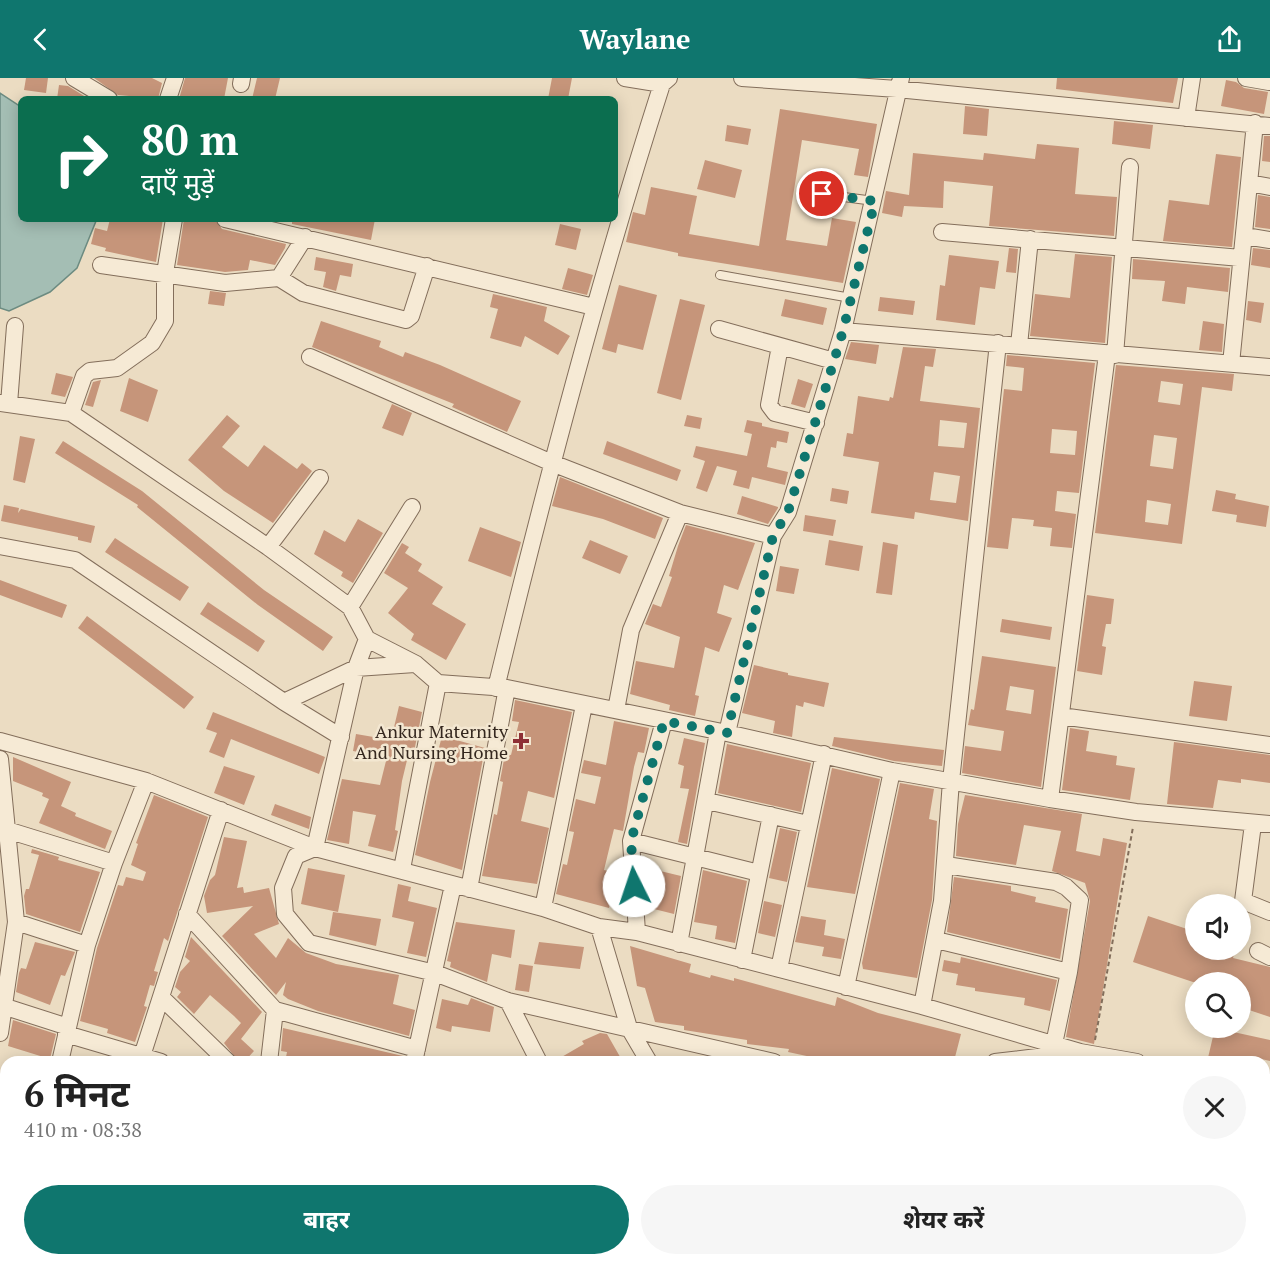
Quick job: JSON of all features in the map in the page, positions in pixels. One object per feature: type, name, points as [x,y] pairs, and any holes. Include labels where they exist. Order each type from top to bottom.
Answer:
[{"type":"street","points":[[74,78],[104,96]]},
{"type":"street","points":[[169,96],[175,78]]},
{"type":"street","points":[[618,214],[666,81],[625,78]]},
{"type":"street","points":[[742,78],[899,83],[1186,118],[1263,124],[1249,183],[1231,364]]},
{"type":"street","points":[[1186,118],[1192,78]]},
{"type":"street","points":[[1246,78],[1269,82]]},
{"type":"street","points":[[679,944],[693,857],[773,536],[788,512],[843,331],[875,201],[899,83]]},
{"type":"street","points":[[1050,799],[1111,354],[1124,247],[1130,167]]},
{"type":"street","points":[[1249,183],[1270,187]]},
{"type":"street","points":[[71,413],[84,376],[90,371],[117,368],[152,344],[165,321],[165,273],[174,222]]},
{"type":"street","points":[[238,222],[594,307]]},
{"type":"street","points":[[187,914],[275,1010],[416,1055],[435,973],[461,887],[552,463],[615,222]]},
{"type":"street","points":[[942,232],[1241,258]]},
{"type":"street","points":[[1245,236],[1270,240]]},
{"type":"street","points":[[279,278],[305,237]]},
{"type":"street","points":[[1019,345],[1030,239]]},
{"type":"street","points":[[100,265],[165,273],[225,284],[279,278],[303,293],[406,320],[411,315],[427,266]]},
{"type":"street","points":[[15,326],[4,404],[71,413],[268,547],[350,607],[367,639],[416,664],[438,683],[502,688],[824,754],[892,771],[1050,799],[1253,824],[1270,824]]},
{"type":"street","points":[[718,329],[834,361]]},
{"type":"street","points":[[843,331],[1270,367]]},
{"type":"street","points":[[922,1006],[936,940],[946,865],[951,781],[998,343]]},
{"type":"street","points":[[780,346],[769,405],[775,413],[816,423]]},
{"type":"street","points":[[310,357],[552,463],[680,513],[773,536]]},
{"type":"street","points":[[268,547],[320,478]]},
{"type":"street","points":[[350,607],[412,507]]},
{"type":"street","points":[[616,710],[631,630],[680,513]]},
{"type":"street","points":[[0,546],[75,560],[284,702],[341,737]]},
{"type":"street","points":[[315,848],[356,668],[367,639]]},
{"type":"street","points":[[284,702],[356,668],[416,664]]},
{"type":"street","points":[[402,869],[438,683]]},
{"type":"street","points":[[543,908],[584,705]]},
{"type":"street","points":[[1060,716],[1270,745]]},
{"type":"street","points":[[637,932],[631,841],[664,721]]},
{"type":"street","points":[[0,741],[146,781],[315,848],[402,869],[543,908],[599,927],[637,932],[1103,1056]]},
{"type":"street","points":[[779,969],[824,754]]},
{"type":"street","points":[[0,759],[16,922],[6,1007],[0,1033]]},
{"type":"street","points":[[846,987],[892,771]]},
{"type":"street","points":[[61,1056],[87,945],[114,863],[146,781]]},
{"type":"street","points":[[707,801],[808,824]]},
{"type":"street","points":[[6,1007],[67,1031],[142,1056],[221,810]]},
{"type":"street","points":[[742,960],[771,815]]},
{"type":"street","points":[[1253,824],[1243,901],[1270,912]]},
{"type":"street","points":[[7,830],[114,863]]},
{"type":"street","points":[[631,841],[759,873]]},
{"type":"street","points":[[315,848],[296,856],[283,888],[285,914],[309,943],[435,973],[508,1001],[748,1056]]},
{"type":"street","points":[[946,865],[1056,882],[1066,887],[1080,900],[1069,972],[1054,1044]]},
{"type":"street","points":[[16,922],[87,945]]},
{"type":"street","points":[[599,927],[629,1028],[645,1056]]},
{"type":"street","points":[[936,940],[1069,972]]},
{"type":"street","points":[[161,997],[222,1056]]},
{"type":"street","points":[[508,1001],[536,1056]]},
{"type":"street","points":[[270,1056],[275,1010]]},
{"type":"street","points":[[1056,1056],[1086,1053]]},
{"type":"lane","points":[[822,194],[875,201]]},
{"type":"lane","points":[[720,275],[851,298]]},
{"type":"path","points":[[1086,1053],[1133,824]]},
{"type":"shaded area","points":[[0,93],[18,105],[18,222],[96,222],[77,268],[50,292],[9,311],[0,308]]},
{"type":"building","points":[[26,78],[48,78],[46,93],[24,90]]},
{"type":"building","points":[[94,78],[152,78],[162,83],[159,96],[118,95]]},
{"type":"building","points":[[185,78],[228,78],[225,96],[180,96]]},
{"type":"building","points":[[257,78],[280,78],[276,96],[253,96]]},
{"type":"building","points":[[552,78],[572,78],[569,96],[549,96]]},
{"type":"building","points":[[1057,78],[1178,78],[1173,103],[1056,89]]},
{"type":"building","points":[[1226,80],[1236,82],[1244,88],[1268,92],[1264,114],[1221,106]]},
{"type":"building","points":[[59,85],[68,86],[84,96],[57,96]]},
{"type":"building","points":[[965,106],[989,109],[987,136],[963,134]]},
{"type":"building","points":[[780,109],[877,124],[868,177],[854,175],[859,149],[802,140],[786,240],[827,246],[832,218],[856,222],[843,283],[678,256],[678,253],[626,242],[633,212],[645,215],[651,187],[697,196],[689,234],[759,246]]},
{"type":"building","points":[[1114,121],[1153,125],[1150,149],[1112,144]]},
{"type":"building","points":[[727,125],[751,129],[748,145],[725,141]]},
{"type":"building","points":[[1264,136],[1270,136],[1270,162],[1262,161]]},
{"type":"building","points":[[1037,144],[1079,148],[1075,194],[1117,197],[1114,236],[989,226],[993,186],[944,181],[943,208],[904,206],[902,217],[882,213],[886,191],[909,195],[913,153],[983,160],[984,153],[1035,159]]},
{"type":"building","points":[[1216,154],[1241,157],[1232,247],[1163,241],[1169,200],[1209,205]]},
{"type":"building","points":[[705,160],[742,170],[735,198],[697,189]]},
{"type":"building","points":[[1258,195],[1270,197],[1270,229],[1255,227]]},
{"type":"building","points":[[109,222],[163,222],[156,262],[105,251],[106,248],[91,244],[95,228],[107,231]]},
{"type":"building","points":[[184,222],[217,222],[222,229],[286,244],[275,265],[250,260],[248,270],[225,272],[177,265]]},
{"type":"building","points":[[292,222],[374,222],[371,240],[292,224]]},
{"type":"building","points":[[560,224],[581,229],[576,250],[555,245]]},
{"type":"building","points":[[1009,248],[1018,249],[1016,273],[1006,272]]},
{"type":"building","points":[[1253,248],[1270,250],[1270,268],[1251,265]]},
{"type":"building","points":[[1075,254],[1112,257],[1105,343],[1030,336],[1035,294],[1070,298]]},
{"type":"building","points":[[949,255],[999,261],[995,289],[980,287],[975,325],[936,320],[940,285],[945,286]]},
{"type":"building","points":[[316,257],[353,264],[351,277],[340,275],[336,291],[323,287],[326,272],[314,270]]},
{"type":"building","points":[[1133,259],[1230,268],[1228,292],[1187,287],[1185,304],[1162,301],[1165,281],[1132,279]]},
{"type":"building","points":[[568,268],[593,275],[587,295],[562,289]]},
{"type":"building","points":[[619,285],[657,295],[643,350],[618,344],[616,353],[602,349]]},
{"type":"building","points":[[210,291],[226,293],[224,306],[208,304]]},
{"type":"building","points":[[493,294],[547,307],[544,321],[570,336],[558,355],[525,336],[521,347],[490,338],[498,309],[490,307]]},
{"type":"building","points":[[880,297],[915,301],[913,315],[878,311]]},
{"type":"building","points":[[680,299],[705,305],[681,400],[657,393]]},
{"type":"building","points":[[785,299],[827,308],[823,325],[781,316]]},
{"type":"building","points":[[1248,301],[1264,303],[1261,323],[1246,320]]},
{"type":"building","points":[[321,321],[381,341],[379,347],[403,357],[405,352],[440,365],[521,401],[507,432],[452,407],[454,404],[312,347]]},
{"type":"building","points":[[1203,321],[1224,324],[1222,352],[1199,350]]},
{"type":"building","points":[[851,342],[879,345],[876,364],[845,359]]},
{"type":"building","points":[[903,347],[936,349],[933,367],[925,366],[920,401],[980,408],[968,521],[915,512],[914,519],[871,513],[879,462],[843,456],[847,433],[853,434],[858,396],[889,401],[890,397],[893,398]],"holes":[[[940,420],[967,423],[964,448],[938,446]],[[934,472],[960,476],[956,503],[930,500]]]},
{"type":"building","points":[[1007,355],[1095,363],[1079,493],[1057,491],[1055,511],[1076,514],[1072,548],[1050,546],[1052,528],[1033,526],[1034,520],[1012,518],[1008,549],[987,547],[1004,389],[1022,391],[1024,368],[1006,366]],"holes":[[[1052,429],[1077,431],[1075,455],[1050,453]]]},
{"type":"building","points":[[1116,365],[1234,374],[1232,391],[1202,387],[1182,544],[1095,533]],"holes":[[[1161,381],[1183,384],[1180,405],[1158,402]],[[1154,435],[1177,438],[1173,469],[1150,466]],[[1147,500],[1171,504],[1168,525],[1145,522]]]},
{"type":"building","points":[[56,373],[73,377],[65,397],[51,394]]},
{"type":"building","points":[[129,378],[158,390],[148,422],[120,411]]},
{"type":"building","points":[[798,379],[813,384],[805,408],[791,404]]},
{"type":"building","points":[[101,380],[93,407],[85,405],[93,382]]},
{"type":"building","points":[[392,404],[412,413],[403,436],[382,428]]},
{"type":"building","points":[[227,415],[240,426],[222,447],[248,467],[264,445],[297,469],[302,463],[312,471],[273,523],[224,491],[188,460]]},
{"type":"building","points":[[687,415],[702,418],[700,429],[684,426]]},
{"type":"building","points":[[747,420],[789,432],[787,443],[777,441],[776,448],[771,447],[767,467],[788,472],[785,485],[752,477],[749,489],[733,485],[737,471],[717,466],[707,492],[696,488],[705,461],[693,457],[696,446],[747,456],[752,434],[744,432]]},
{"type":"building","points":[[20,436],[35,439],[25,483],[13,480]]},
{"type":"building","points":[[63,441],[142,491],[264,590],[333,637],[323,651],[258,605],[137,507],[138,505],[55,453]]},
{"type":"building","points":[[607,441],[681,470],[677,481],[603,454]]},
{"type":"building","points":[[560,477],[663,518],[655,539],[603,519],[552,506]]},
{"type":"building","points":[[832,488],[849,491],[847,504],[830,501]]},
{"type":"building","points":[[1216,490],[1236,494],[1235,499],[1269,506],[1266,527],[1236,522],[1237,515],[1212,511]]},
{"type":"building","points":[[742,496],[778,507],[768,524],[737,514]]},
{"type":"building","points":[[4,505],[19,508],[18,513],[21,509],[95,526],[91,543],[78,540],[78,537],[1,521]]},
{"type":"building","points":[[805,515],[836,520],[833,536],[803,531]]},
{"type":"building","points":[[358,519],[383,533],[353,583],[341,576],[343,572],[314,554],[324,530],[345,542]]},
{"type":"building","points":[[686,525],[755,543],[738,590],[724,585],[717,613],[732,618],[719,652],[705,647],[695,695],[699,696],[695,716],[669,710],[670,705],[630,694],[636,661],[674,668],[680,637],[645,624],[653,604],[661,607]]},
{"type":"building","points":[[480,527],[521,542],[511,577],[468,561]]},
{"type":"building","points":[[115,538],[189,587],[180,601],[105,552]]},
{"type":"building","points":[[590,540],[628,556],[620,574],[582,558]]},
{"type":"building","points":[[829,540],[863,546],[859,571],[825,565]]},
{"type":"building","points":[[883,542],[898,545],[892,595],[876,593]]},
{"type":"building","points":[[402,543],[409,547],[405,553],[422,564],[418,571],[443,587],[432,604],[466,624],[446,660],[411,640],[414,634],[388,613],[408,588],[384,573]]},
{"type":"building","points":[[780,566],[799,569],[794,594],[776,591]]},
{"type":"building","points":[[0,580],[67,605],[62,618],[0,595]]},
{"type":"building","points":[[1087,595],[1114,599],[1111,624],[1106,624],[1102,646],[1106,647],[1102,675],[1077,671]]},
{"type":"building","points":[[208,602],[265,641],[258,652],[200,614]]},
{"type":"building","points":[[87,616],[194,697],[184,709],[78,628]]},
{"type":"building","points":[[1002,619],[1052,627],[1050,640],[1000,632]]},
{"type":"building","points":[[982,656],[1056,667],[1041,787],[962,773],[965,746],[1001,751],[1004,731],[968,725],[971,709],[974,710]],"holes":[[[1010,686],[1034,690],[1031,714],[1006,710]]]},
{"type":"building","points":[[754,665],[829,683],[824,707],[804,702],[803,707],[796,705],[792,737],[773,733],[775,721],[742,713]]},
{"type":"building","points":[[1194,681],[1232,686],[1227,721],[1189,716]]},
{"type":"building","points":[[515,700],[572,712],[554,798],[528,791],[521,821],[549,828],[537,884],[482,876],[494,814],[497,815],[505,754],[511,755],[519,722],[512,721]]},
{"type":"building","points":[[399,706],[422,712],[413,757],[408,756],[402,781],[395,830],[398,831],[393,852],[368,846],[376,815],[353,811],[349,844],[327,840],[342,779],[380,785],[387,757],[353,751],[356,734],[391,740]]},
{"type":"building","points":[[213,712],[325,757],[319,774],[231,739],[224,758],[209,752],[217,733],[206,729]]},
{"type":"building","points":[[614,721],[649,728],[644,753],[638,752],[634,767],[623,831],[614,829],[604,870],[616,873],[609,908],[556,894],[563,864],[567,865],[574,832],[569,831],[576,799],[595,804],[601,777],[581,773],[584,760],[606,765]]},
{"type":"building","points":[[1070,728],[1089,731],[1086,751],[1117,756],[1116,765],[1135,768],[1130,800],[1062,790]]},
{"type":"building","points":[[442,736],[485,748],[462,870],[415,855]]},
{"type":"building","points":[[834,737],[944,750],[942,766],[894,761],[832,746]]},
{"type":"building","points":[[684,738],[705,743],[687,844],[678,842],[689,789],[680,788],[684,766],[678,764]]},
{"type":"building","points":[[1174,742],[1270,755],[1270,783],[1241,779],[1241,783],[1218,780],[1213,808],[1167,804]]},
{"type":"building","points":[[727,744],[811,763],[801,812],[718,793]]},
{"type":"building","points":[[13,757],[71,782],[61,806],[76,813],[75,816],[112,831],[105,849],[39,823],[49,799],[42,796],[43,793],[13,781]]},
{"type":"building","points":[[224,766],[255,776],[244,805],[214,793]]},
{"type":"building","points":[[832,768],[880,779],[855,894],[807,887]]},
{"type":"building","points":[[900,783],[934,789],[929,819],[937,821],[932,900],[917,978],[863,969],[862,963]]},
{"type":"building","points":[[154,795],[208,817],[168,941],[164,938],[154,971],[158,972],[154,986],[150,985],[144,1006],[147,1007],[135,1042],[107,1033],[108,1029],[80,1021],[97,948],[118,885],[123,886],[126,877],[143,881],[146,872],[131,865],[138,844],[136,843]]},
{"type":"building","points":[[965,795],[1082,814],[1076,851],[1100,856],[1103,838],[1127,843],[1094,1044],[1066,1037],[1090,901],[1085,883],[1052,871],[1061,831],[1024,825],[1016,865],[956,856],[958,824]]},
{"type":"building","points":[[275,804],[311,817],[309,829],[271,815]]},
{"type":"building","points":[[780,828],[797,832],[787,882],[769,878]]},
{"type":"building","points":[[224,837],[247,841],[237,888],[243,887],[244,893],[269,888],[279,924],[254,934],[276,958],[288,938],[306,953],[336,964],[399,975],[393,1004],[415,1010],[409,1036],[318,1011],[288,999],[283,995],[286,982],[276,995],[222,936],[253,906],[207,913],[204,896],[210,880],[215,875]]},
{"type":"building","points":[[32,849],[59,857],[58,860],[100,872],[80,932],[26,914],[24,896],[26,889],[29,889],[39,855],[31,853]]},
{"type":"building","points":[[308,868],[345,875],[338,912],[301,904]]},
{"type":"building","points":[[656,870],[681,876],[674,914],[650,908],[657,880],[654,880]]},
{"type":"building","points":[[703,870],[747,881],[735,943],[715,939],[717,926],[694,922]]},
{"type":"building","points":[[954,877],[1011,886],[1011,891],[1036,897],[1035,902],[1068,909],[1060,959],[947,932]]},
{"type":"building","points":[[398,884],[411,887],[408,901],[437,908],[426,957],[407,953],[414,922],[392,917]]},
{"type":"building","points":[[764,901],[782,905],[775,937],[758,933]]},
{"type":"building","points":[[333,912],[381,919],[376,946],[329,935]]},
{"type":"building","points":[[801,916],[826,920],[824,935],[845,939],[841,959],[822,956],[824,947],[795,942]]},
{"type":"building","points":[[1148,916],[1185,928],[1185,960],[1241,960],[1270,967],[1270,1017],[1251,1011],[1251,972],[1185,972],[1185,979],[1133,962]]},
{"type":"building","points":[[456,922],[515,930],[511,958],[492,954],[487,982],[450,967],[451,962],[447,961]]},
{"type":"building","points":[[191,937],[262,1012],[241,1039],[254,1051],[249,1056],[234,1056],[224,1043],[241,1023],[210,995],[194,1014],[177,997],[181,992],[175,987],[180,972],[190,961],[185,957]]},
{"type":"building","points":[[35,942],[75,952],[65,976],[61,975],[50,1005],[16,992],[19,973],[21,968],[26,969]]},
{"type":"building","points":[[539,942],[584,947],[580,969],[534,964]]},
{"type":"building","points":[[630,946],[691,964],[689,972],[710,978],[711,975],[734,981],[734,978],[835,1006],[837,997],[878,1013],[961,1034],[955,1056],[807,1056],[788,1052],[789,1049],[747,1044],[747,1040],[684,1030],[684,1026],[655,1022],[645,988],[637,986]]},
{"type":"building","points":[[961,957],[1057,980],[1050,1011],[1024,1005],[1025,998],[975,991],[975,988],[956,985],[958,974],[942,971],[944,960],[960,963]]},
{"type":"building","points":[[519,964],[533,966],[529,992],[515,990]]},
{"type":"building","points":[[471,998],[494,1007],[490,1032],[452,1026],[451,1032],[436,1028],[442,999],[468,1005]]},
{"type":"building","points":[[13,1020],[56,1034],[51,1056],[40,1056],[8,1046]]},
{"type":"building","points":[[283,1028],[403,1056],[286,1056],[287,1052],[281,1051]]},
{"type":"building","points":[[600,1033],[607,1034],[620,1056],[563,1056],[584,1044],[582,1041]]},
{"type":"building","points":[[1251,1036],[1270,1040],[1270,1056],[1208,1056],[1213,1038],[1251,1038]]},
{"type":"place","name":"Ankur Maternity And Nursing Home","points":[[521,741]]},
{"type":"route","points":[[634,886],[631,841],[664,721],[727,733],[773,536],[788,512],[843,331],[875,201],[822,194]]}]
